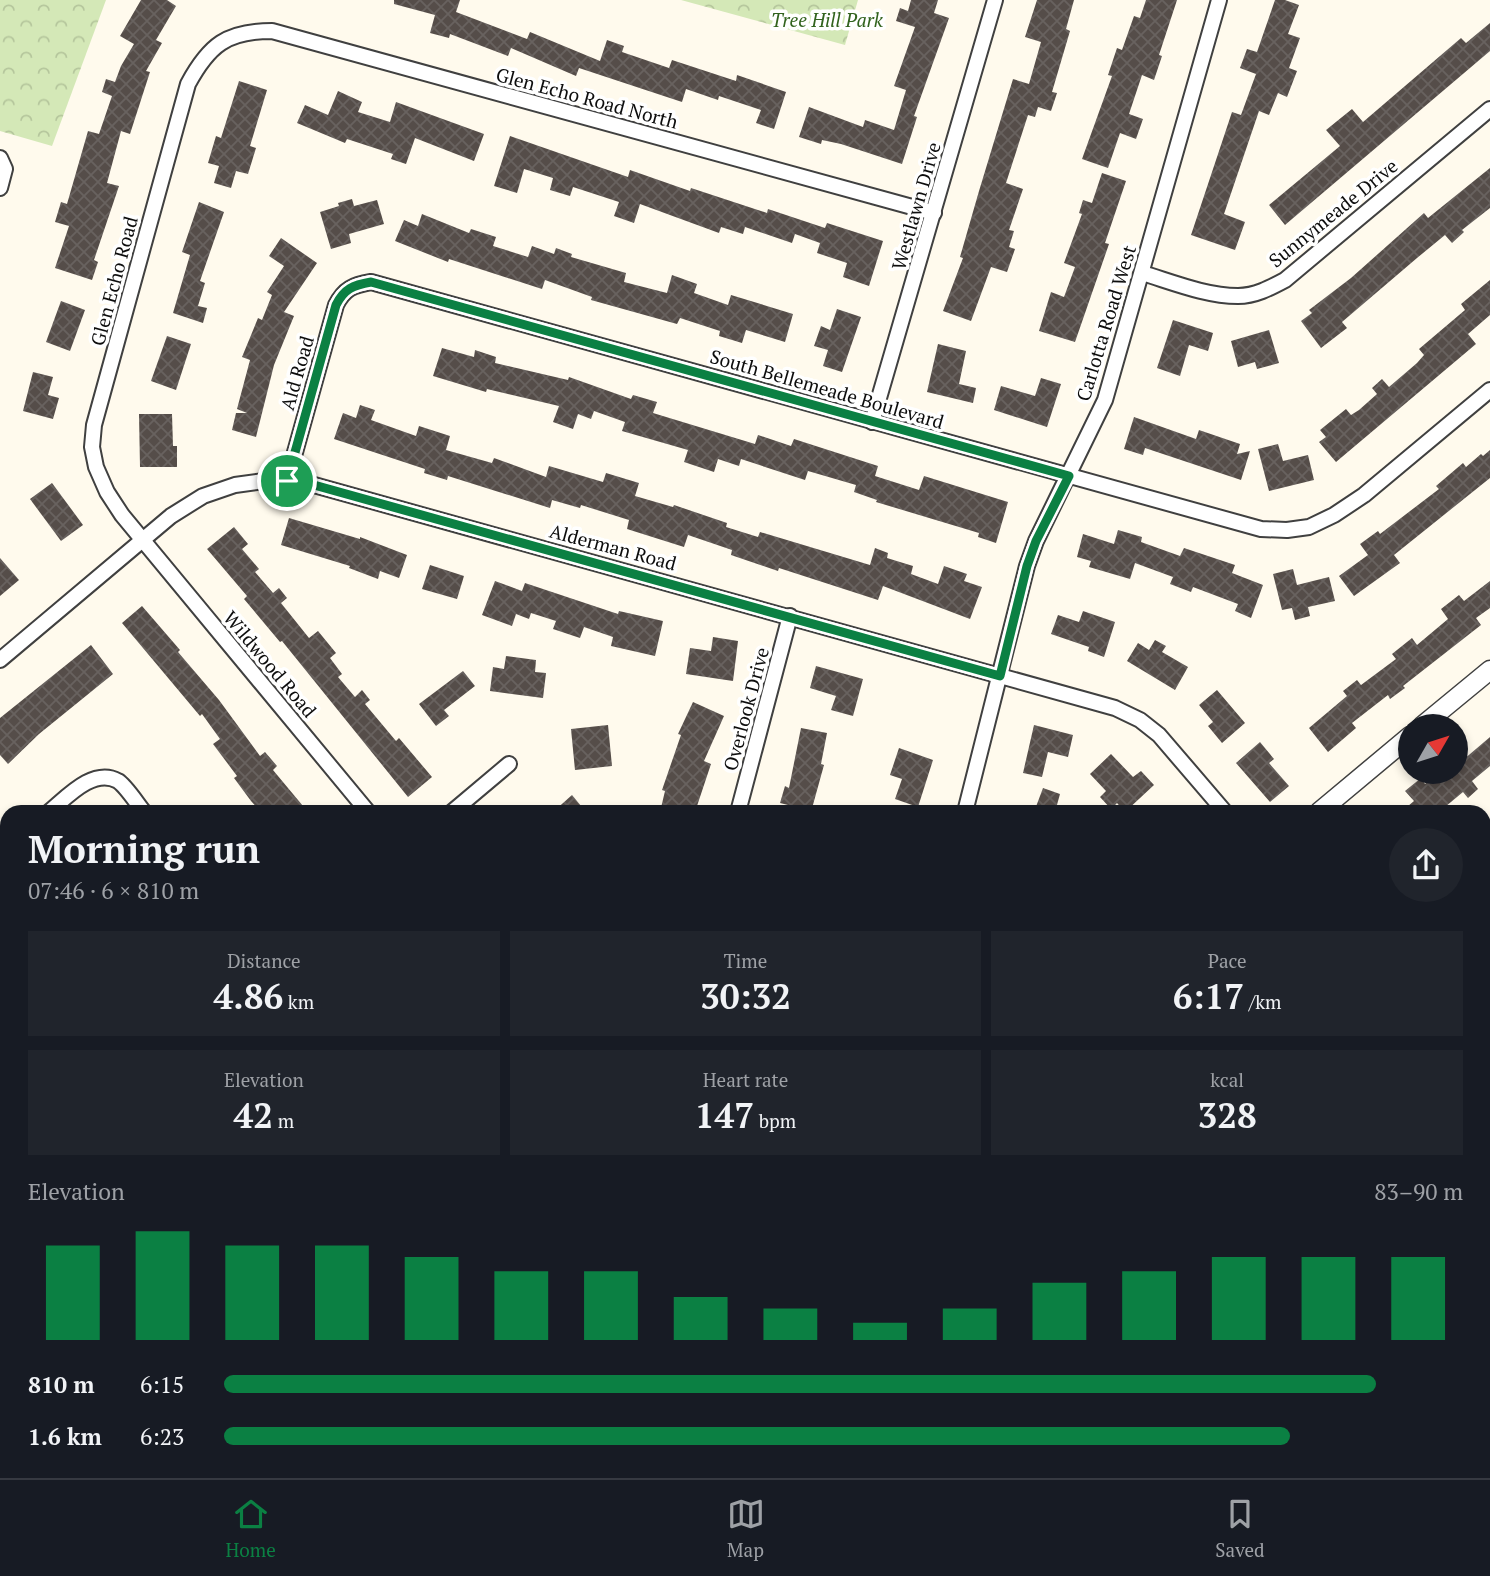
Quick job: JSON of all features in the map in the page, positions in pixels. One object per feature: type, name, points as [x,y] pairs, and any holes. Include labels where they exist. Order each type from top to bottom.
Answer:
[{"type":"street","name":"Westlawn Drive","points":[[872,422],[995,0]]},
{"type":"street","name":"Carlotta Road West","points":[[967,805],[1027,566],[1036,541],[1105,400],[1219,0]]},
{"type":"street","name":"Glen Echo Road North","points":[[229,38],[251,31],[272,31],[934,213]]},
{"type":"street","name":"Glen Echo Road","points":[[142,540],[107,492],[96,467],[92,447],[94,425],[188,84],[211,48],[229,38]]},
{"type":"street","name":"Sunnymeade Drive","points":[[1142,273],[1205,291],[1238,296],[1264,291],[1285,280],[1490,110]]},
{"type":"street","points":[[0,158],[5,169],[0,188]]},
{"type":"street","name":"South Bellemeade Boulevard","points":[[357,284],[371,282],[1261,529],[1309,527],[1344,509],[1490,390]]},
{"type":"street","name":"Ald Road","points":[[287,481],[336,305],[343,292],[357,284]]},
{"type":"street","name":"Alderman Road","points":[[1,657],[171,516],[203,495],[235,485],[287,481],[314,485],[1100,702],[1140,720],[1173,749],[1219,805]]},
{"type":"street","name":"Wildwood Road","points":[[142,540],[362,805]]},
{"type":"street","name":"Overlook Drive","points":[[740,805],[790,616]]},
{"type":"street","points":[[1437,714],[1490,670]]},
{"type":"street","points":[[1327,805],[1398,746]]},
{"type":"street","points":[[460,805],[509,764]]},
{"type":"street","points":[[58,805],[81,785],[102,778],[118,781],[138,805]]},
{"type":"green space","points":[[0,0],[106,0],[52,146],[0,131]]},
{"type":"green space","name":"Tree Hill Park","points":[[681,0],[858,0],[845,45]]},
{"type":"building","points":[[141,0],[167,0],[176,6],[156,40],[162,43],[146,71],[150,72],[130,134],[121,131],[107,183],[119,186],[94,260],[98,262],[92,280],[55,268],[69,226],[55,222],[61,202],[67,204],[88,131],[99,134],[112,96],[102,92],[106,79],[115,82],[134,44],[120,36]]},
{"type":"building","points":[[394,0],[460,0],[456,12],[527,39],[530,32],[600,61],[607,40],[624,46],[622,52],[669,68],[672,60],[736,81],[737,75],[786,92],[774,129],[756,123],[761,110],[719,96],[718,100],[686,89],[682,102],[579,68],[576,76],[511,48],[508,56],[450,34],[449,38],[430,33],[435,15],[394,4]]},
{"type":"building","points":[[911,0],[938,0],[934,13],[949,18],[914,116],[917,117],[902,164],[841,144],[822,140],[821,144],[799,137],[809,107],[863,127],[865,120],[894,130],[906,90],[894,86],[915,27],[896,21],[900,8],[908,11]]},
{"type":"building","points":[[1037,0],[1074,0],[1066,29],[1070,31],[1052,92],[1057,93],[1051,111],[1038,107],[1035,117],[1028,115],[1006,183],[1023,189],[1009,230],[1014,231],[1009,247],[1015,249],[1007,272],[991,267],[971,321],[943,311],[963,258],[960,257],[1013,79],[1029,84],[1041,42],[1025,37]]},
{"type":"building","points":[[1146,0],[1177,0],[1159,55],[1162,56],[1154,80],[1142,75],[1129,114],[1143,119],[1136,139],[1120,133],[1108,168],[1082,159],[1112,76],[1108,75],[1117,48],[1122,50],[1134,16],[1140,18]]},
{"type":"building","points":[[1275,0],[1299,5],[1288,34],[1300,38],[1289,68],[1297,71],[1287,97],[1278,93],[1269,115],[1259,111],[1224,214],[1245,222],[1235,250],[1191,235],[1232,112],[1241,115],[1256,74],[1240,68],[1247,49],[1257,52]]},
{"type":"building","points":[[1490,23],[1490,51],[1285,225],[1269,205],[1340,146],[1326,130],[1352,109],[1363,122],[1461,38],[1466,43]]},
{"type":"building","points":[[239,81],[267,90],[250,146],[256,148],[248,174],[236,171],[231,188],[214,183],[219,166],[208,163],[216,136],[221,138]]},
{"type":"building","points":[[338,91],[362,102],[358,112],[390,122],[396,102],[484,134],[474,161],[415,138],[406,164],[391,159],[393,154],[347,139],[345,143],[297,123],[305,105],[328,115]]},
{"type":"building","points":[[510,136],[628,177],[630,170],[767,213],[768,209],[825,228],[827,223],[883,241],[869,286],[843,277],[847,263],[817,253],[820,243],[795,234],[792,243],[745,227],[743,234],[721,227],[719,233],[640,204],[634,223],[614,216],[619,202],[573,187],[570,196],[550,190],[553,178],[524,169],[517,193],[494,186]]},
{"type":"building","points":[[1490,168],[1490,208],[1462,230],[1464,232],[1452,243],[1445,235],[1417,258],[1342,322],[1347,328],[1321,348],[1301,321],[1312,313],[1309,310],[1351,278],[1424,213],[1428,218]]},
{"type":"building","points":[[1102,173],[1126,181],[1105,243],[1109,244],[1075,342],[1039,331],[1051,292],[1064,297],[1075,267],[1064,263],[1082,214],[1079,213],[1083,200],[1092,203]]},
{"type":"building","points":[[352,199],[354,206],[377,200],[384,224],[349,234],[351,243],[331,249],[320,212]]},
{"type":"building","points":[[199,202],[224,212],[200,281],[205,283],[198,306],[207,308],[203,323],[173,313],[190,255],[182,252]]},
{"type":"building","points":[[422,214],[469,233],[471,229],[496,237],[493,246],[528,257],[532,246],[554,254],[556,248],[572,254],[571,257],[626,273],[624,282],[667,293],[672,275],[697,284],[694,293],[728,305],[731,295],[793,314],[785,342],[746,330],[742,343],[719,336],[720,331],[680,318],[677,324],[591,300],[592,297],[545,280],[542,289],[449,259],[448,262],[395,241],[404,220],[418,226]]},
{"type":"building","points":[[281,238],[317,263],[284,312],[294,316],[274,365],[256,437],[232,430],[236,413],[247,413],[237,409],[250,360],[242,357],[258,318],[262,320],[272,295],[267,292],[284,266],[269,256]]},
{"type":"building","points":[[1490,280],[1490,315],[1468,334],[1476,344],[1336,462],[1319,442],[1326,437],[1320,430],[1346,409],[1351,415],[1359,410],[1377,394],[1372,388],[1382,379],[1389,387],[1417,363],[1424,355],[1419,349],[1465,310],[1461,304]]},
{"type":"building","points":[[61,301],[85,310],[70,351],[46,342]]},
{"type":"building","points":[[837,309],[861,317],[842,372],[823,366],[828,350],[814,346],[821,326],[830,330]]},
{"type":"building","points":[[1173,320],[1213,333],[1208,351],[1189,345],[1180,376],[1157,368]]},
{"type":"building","points":[[1269,330],[1279,363],[1257,369],[1255,362],[1238,367],[1231,341]]},
{"type":"building","points":[[167,336],[191,344],[176,390],[151,381]]},
{"type":"building","points":[[938,344],[966,351],[959,384],[976,388],[973,403],[927,392]]},
{"type":"building","points":[[442,348],[474,357],[475,350],[496,357],[495,363],[568,380],[569,377],[631,399],[633,395],[657,402],[653,413],[755,444],[758,435],[791,446],[794,439],[878,466],[875,476],[919,490],[924,476],[1008,502],[996,543],[978,537],[979,533],[876,502],[877,500],[854,492],[856,485],[808,471],[805,480],[741,459],[739,466],[718,459],[714,472],[684,462],[688,450],[622,431],[625,422],[594,411],[591,419],[578,414],[573,429],[553,422],[559,406],[487,389],[486,392],[433,376]]},
{"type":"building","points":[[33,372],[53,377],[48,395],[59,398],[53,419],[23,411]]},
{"type":"building","points":[[1041,378],[1061,384],[1047,427],[994,410],[1001,386],[1035,396]]},
{"type":"building","points":[[360,405],[375,410],[371,420],[416,436],[419,426],[450,436],[446,450],[492,463],[494,458],[546,477],[549,466],[603,482],[606,473],[639,483],[635,496],[673,507],[674,505],[758,537],[760,532],[870,565],[875,548],[888,553],[887,558],[913,566],[911,574],[938,584],[944,566],[967,574],[964,581],[982,587],[970,619],[883,586],[878,600],[779,568],[778,571],[731,555],[732,550],[688,535],[684,547],[627,529],[629,520],[581,505],[580,508],[552,500],[550,508],[448,476],[447,480],[424,473],[425,469],[334,439],[343,413],[356,418]]},
{"type":"building","points":[[139,414],[172,414],[177,467],[140,467]]},
{"type":"building","points":[[1134,417],[1196,439],[1199,430],[1240,444],[1237,454],[1250,451],[1241,480],[1145,448],[1143,455],[1124,449]]},
{"type":"building","points":[[1278,444],[1283,461],[1308,455],[1314,480],[1269,491],[1258,449]]},
{"type":"building","points":[[1490,450],[1490,478],[1394,555],[1400,563],[1354,596],[1339,576],[1368,555],[1360,544],[1378,531],[1380,534],[1439,489],[1436,486],[1463,463],[1466,467]]},
{"type":"building","points":[[52,483],[83,525],[61,541],[30,499]]},
{"type":"building","points":[[289,518],[360,537],[407,555],[399,578],[380,571],[378,579],[349,568],[350,566],[281,545]]},
{"type":"building","points":[[234,527],[248,544],[242,549],[259,569],[255,572],[273,593],[279,588],[287,598],[281,603],[309,638],[318,631],[336,653],[330,658],[342,674],[338,677],[355,697],[362,690],[370,700],[365,704],[396,741],[399,738],[432,777],[408,797],[282,641],[280,642],[244,599],[247,596],[207,549]]},
{"type":"building","points":[[1118,530],[1142,537],[1141,542],[1180,556],[1184,548],[1235,565],[1232,573],[1263,585],[1251,618],[1235,611],[1238,604],[1193,587],[1191,592],[1170,584],[1173,577],[1135,563],[1130,579],[1089,567],[1091,561],[1077,557],[1083,534],[1114,544]]},
{"type":"building","points":[[0,558],[19,580],[0,596]]},
{"type":"building","points":[[430,565],[464,576],[457,599],[422,589]]},
{"type":"building","points":[[1293,569],[1297,585],[1329,577],[1335,601],[1308,607],[1310,616],[1295,620],[1292,608],[1282,610],[1273,574]]},
{"type":"building","points":[[495,581],[522,591],[525,583],[618,614],[619,611],[663,621],[655,656],[611,646],[613,637],[584,627],[580,638],[553,629],[556,621],[531,613],[529,619],[516,614],[512,626],[482,615]]},
{"type":"building","points":[[1490,581],[1490,608],[1476,618],[1481,625],[1403,686],[1405,688],[1390,699],[1388,695],[1352,723],[1356,728],[1328,752],[1309,728],[1347,696],[1343,691],[1357,680],[1361,685],[1396,659],[1392,654],[1412,638],[1417,645],[1448,619],[1441,609],[1459,595],[1464,601]]},
{"type":"building","points":[[142,606],[180,650],[178,652],[219,700],[260,756],[265,752],[277,766],[273,770],[302,805],[255,805],[213,744],[220,739],[202,714],[200,716],[122,623]]},
{"type":"building","points":[[1083,611],[1115,622],[1104,657],[1088,651],[1089,647],[1051,634],[1058,615],[1079,622]]},
{"type":"building","points":[[713,637],[738,641],[733,681],[686,674],[690,648],[711,651]]},
{"type":"building","points":[[1155,640],[1166,646],[1162,652],[1188,667],[1175,690],[1127,661],[1138,643],[1149,650]]},
{"type":"building","points":[[91,645],[113,674],[39,734],[8,764],[0,755],[0,718]]},
{"type":"building","points":[[506,656],[536,660],[535,672],[546,673],[543,698],[490,691],[493,667],[504,669]]},
{"type":"building","points":[[816,666],[863,679],[853,716],[831,710],[836,696],[810,688]]},
{"type":"building","points":[[463,671],[475,686],[444,710],[449,716],[436,726],[419,704]]},
{"type":"building","points":[[1217,690],[1245,723],[1222,743],[1208,726],[1213,722],[1199,705]]},
{"type":"building","points":[[693,702],[724,716],[704,761],[711,764],[697,805],[662,805],[665,791],[662,790],[681,735],[678,734]]},
{"type":"building","points":[[608,725],[612,766],[575,770],[571,729]]},
{"type":"building","points":[[1034,725],[1073,735],[1068,757],[1048,752],[1042,777],[1023,773]]},
{"type":"building","points":[[801,728],[827,733],[821,764],[824,765],[813,805],[780,803],[785,786],[789,788]]},
{"type":"building","points":[[1490,737],[1490,766],[1472,781],[1478,789],[1468,798],[1463,792],[1447,805],[1409,805],[1414,801],[1405,791],[1414,784],[1468,784],[1468,756]]},
{"type":"building","points":[[1260,742],[1274,759],[1269,763],[1289,786],[1270,802],[1236,763]]},
{"type":"building","points":[[899,748],[933,760],[919,805],[895,799],[902,779],[890,775]]},
{"type":"building","points":[[1111,754],[1133,777],[1141,771],[1154,785],[1133,805],[1107,805],[1100,797],[1106,791],[1090,774]]},
{"type":"building","points":[[1043,788],[1060,794],[1057,805],[1037,805]]},
{"type":"building","points":[[572,795],[580,805],[561,805]]},
{"type":"route","points":[[371,282],[1069,476],[1036,541],[1027,566],[1000,676],[314,485],[287,481],[336,305],[343,292],[357,284],[371,282]]}]
